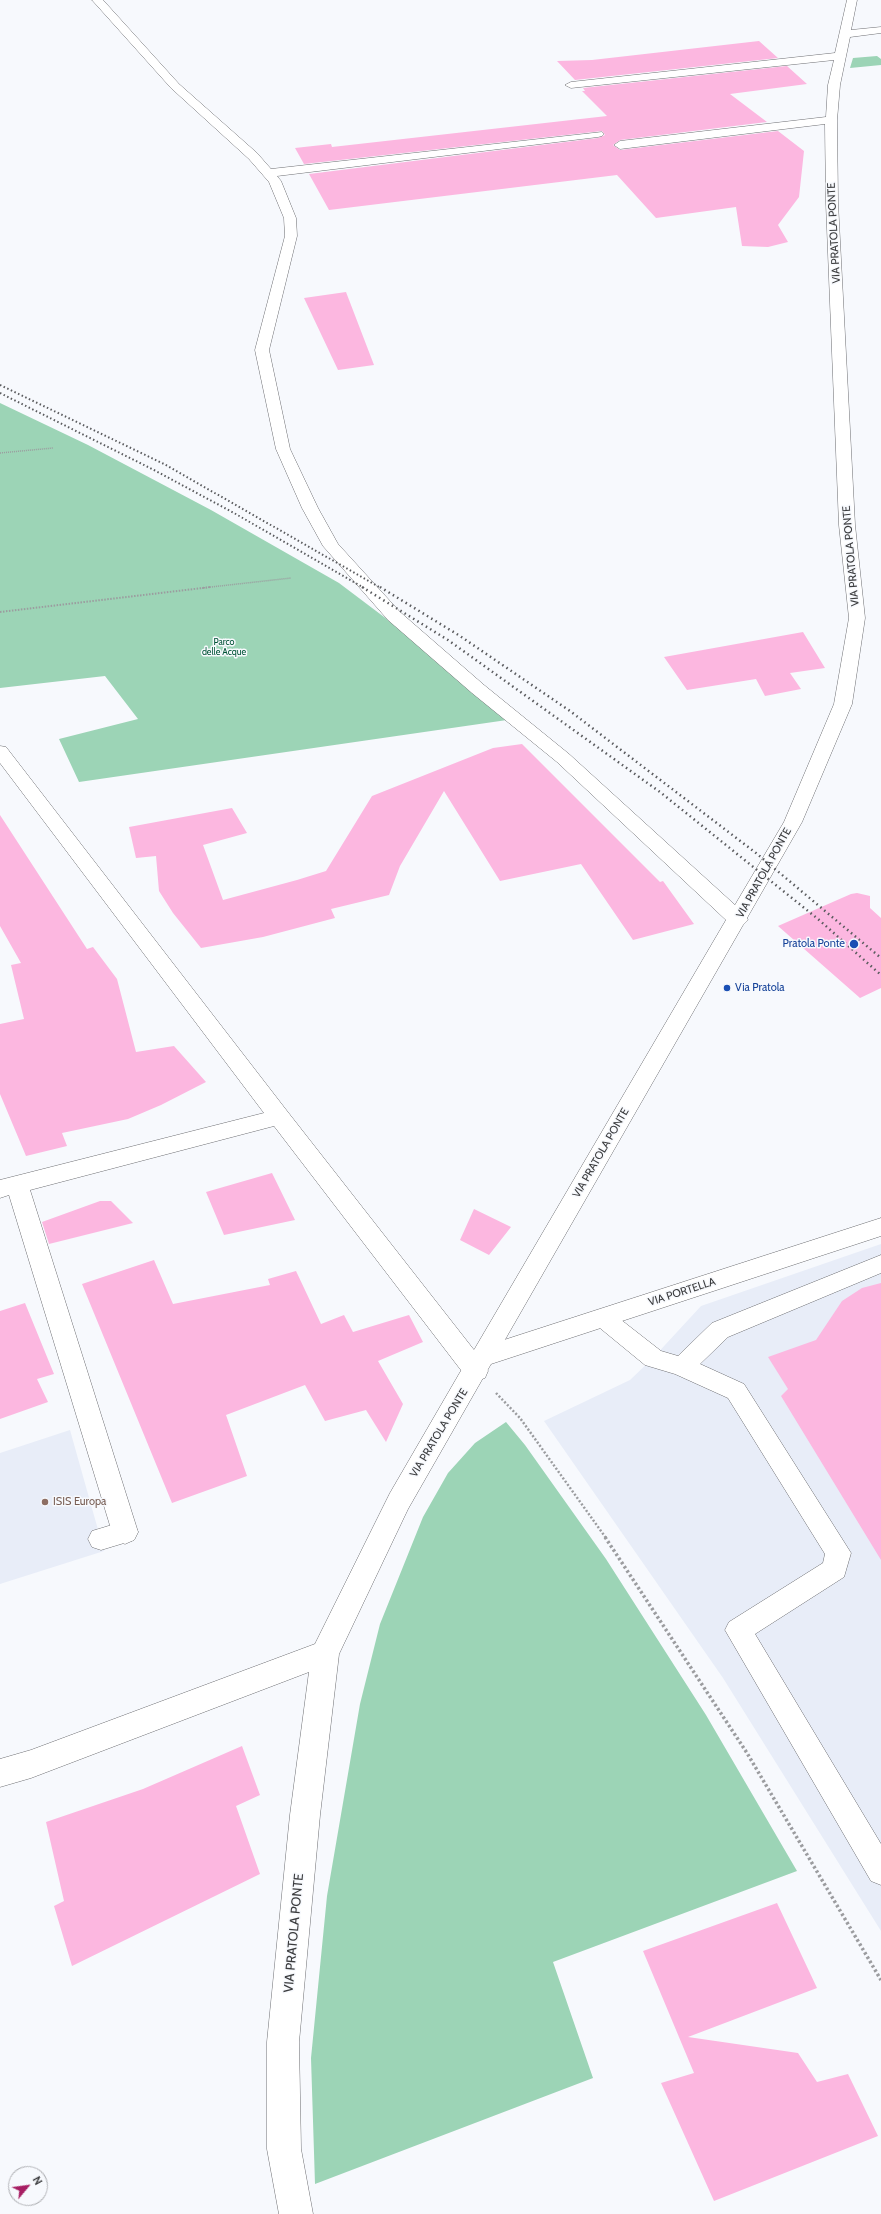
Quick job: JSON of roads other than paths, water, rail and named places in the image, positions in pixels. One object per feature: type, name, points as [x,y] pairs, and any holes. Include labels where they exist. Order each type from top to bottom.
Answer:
[{"type":"street","points":[[97,0],[175,86],[253,156],[275,180],[290,218],[291,236],[262,350],[282,449],[310,508],[332,546],[394,616],[478,689],[563,758],[657,843],[738,920]]},
{"type":"street","name":"VIA PRATOLA PONTE","points":[[296,2214],[284,2149],[283,2042],[305,1815],[325,1653],[399,1501],[738,920],[793,822],[843,704],[857,618],[847,525],[832,203],[831,120],[834,85],[852,0]]},
{"type":"street","points":[[845,34],[881,30]]},
{"type":"street","points":[[571,85],[840,56]]},
{"type":"street","points":[[620,145],[831,120]]},
{"type":"street","points":[[268,173],[598,134]]},
{"type":"street","points":[[0,752],[279,1117],[479,1364]]},
{"type":"street","points":[[125,1532],[9,1187],[279,1117]]},
{"type":"street","name":"VIA PORTELLA","points":[[479,1364],[602,1318],[881,1227]]},
{"type":"street","points":[[0,1773],[30,1764],[325,1653]]},
{"type":"lane","points":[[682,1367],[720,1330],[881,1264]]},
{"type":"lane","points":[[602,1318],[653,1358],[682,1367],[736,1392],[838,1553],[835,1569],[738,1630],[881,1870]]},
{"type":"lane","points":[[101,1539],[125,1532]]},
{"type":"railway","points":[[0,385],[164,464],[381,588]]},
{"type":"railway","points":[[0,393],[154,470],[234,513],[364,588]]},
{"type":"railway","points":[[362,587],[448,640],[660,792],[818,919],[881,975]]},
{"type":"railway","points":[[380,587],[460,636],[570,711],[756,853],[881,958]]},
{"type":"place","name":"Pratola Ponte","points":[[854,944]]},
{"type":"place","name":"Via Pratola","points":[[727,988]]},
{"type":"place","name":"ISIS Europa","points":[[45,1502]]},
{"type":"park label","name":"Parco delle Acque","points":[[224,648]]}]
